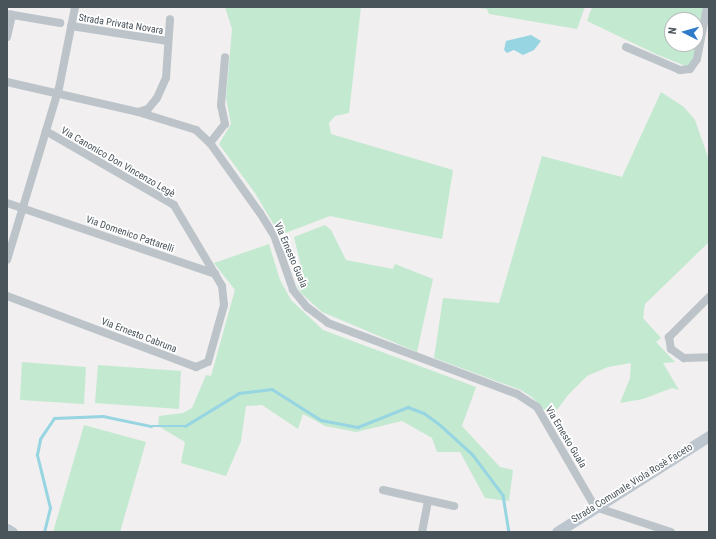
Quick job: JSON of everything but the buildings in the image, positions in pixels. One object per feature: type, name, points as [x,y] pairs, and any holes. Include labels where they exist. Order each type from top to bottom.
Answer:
[{"type":"street","points":[[7,260],[57,93],[75,7]]},
{"type":"street","points":[[626,47],[675,68],[690,69],[697,58],[707,7]]},
{"type":"street","points":[[7,37],[9,15],[60,23]]},
{"type":"street","name":"Strada Privata Novara","points":[[138,112],[148,109],[162,90],[170,19]]},
{"type":"street","name":"Strada Privata Novara","points":[[71,26],[168,41]]},
{"type":"street","points":[[210,143],[225,124],[221,104],[225,58]]},
{"type":"street","name":"Via Ernesto Guala","points":[[7,82],[138,112],[185,125],[210,143],[270,230],[293,290],[306,307],[328,323],[516,394],[537,407],[595,507]]},
{"type":"street","name":"Via Canonico Don Vincenzo Legè","points":[[46,131],[174,205],[215,274]]},
{"type":"street","name":"Via Domenico Pattarelli","points":[[7,203],[215,274]]},
{"type":"street","name":"Via Ernesto Cabruna","points":[[7,296],[196,367],[208,362],[224,305],[222,286],[215,274]]},
{"type":"street","points":[[709,297],[669,337],[672,349],[684,358],[709,357]]},
{"type":"street","name":"Strada Comunale Viola Rosè Faceto","points":[[557,532],[709,436]]},
{"type":"street","points":[[383,490],[428,502],[454,506]]},
{"type":"street","points":[[422,532],[428,502]]},
{"type":"street","points":[[595,507],[671,532]]},
{"type":"street","points":[[7,529],[11,532]]},
{"type":"green space","points":[[225,7],[361,7],[349,113],[335,116],[329,123],[331,134],[453,170],[442,239],[330,216],[280,235],[255,193],[219,144],[231,124],[226,98],[232,29]]},
{"type":"green space","points":[[471,7],[585,7],[577,29],[489,14],[487,9]]},
{"type":"green space","points":[[592,7],[705,7],[704,12],[664,12],[664,52],[697,52],[688,67],[656,54],[587,21]]},
{"type":"green space","points":[[661,92],[684,107],[695,120],[709,160],[709,242],[645,304],[643,318],[661,338],[656,342],[675,362],[663,363],[679,390],[672,388],[643,399],[620,403],[630,378],[631,363],[608,367],[587,376],[568,395],[551,418],[532,397],[521,390],[434,358],[443,298],[499,303],[542,156],[622,177]]},
{"type":"green space","points":[[325,225],[331,230],[346,260],[393,269],[395,264],[433,279],[417,352],[322,312],[302,294],[297,286],[304,279],[294,237]]},
{"type":"green space","points":[[269,244],[280,280],[291,300],[323,330],[476,387],[462,426],[500,467],[513,470],[509,501],[485,498],[460,452],[437,452],[432,438],[402,421],[356,432],[325,426],[303,414],[298,429],[262,405],[246,406],[241,441],[226,476],[181,463],[185,442],[158,426],[159,416],[183,413],[192,408],[206,375],[211,376],[235,290],[214,263]]},
{"type":"green space","points":[[22,362],[86,367],[84,404],[20,400]]},
{"type":"green space","points":[[98,365],[181,371],[179,409],[95,403]]},
{"type":"green space","points":[[84,425],[146,442],[120,532],[53,532]]},
{"type":"water","points":[[531,35],[541,41],[534,50],[523,55],[514,50],[507,53],[504,50],[506,41]]},
{"type":"waterway","points":[[44,532],[50,508],[37,455],[40,439],[54,418],[103,416],[151,426],[185,426],[239,393],[272,389],[321,420],[358,427],[408,407],[424,413],[438,423],[473,455],[503,495],[509,532]]}]
